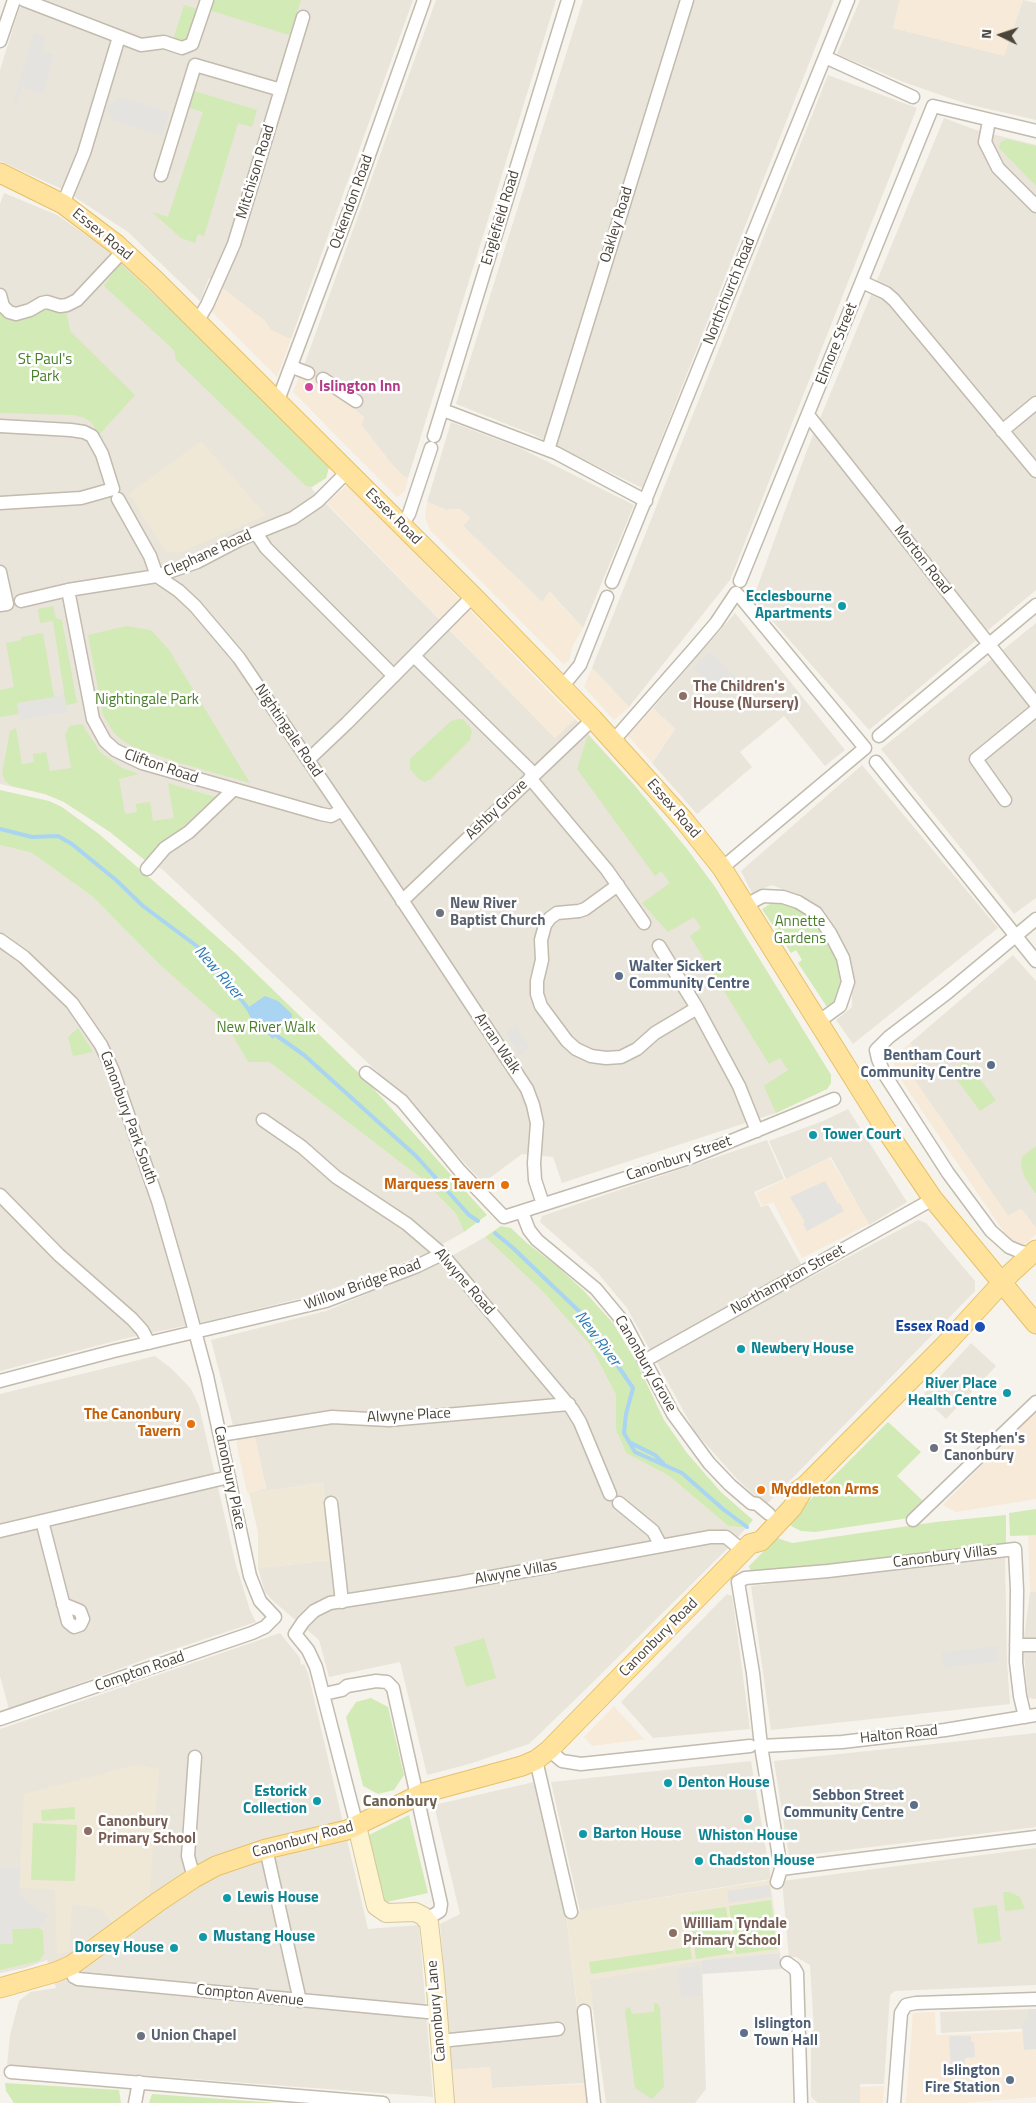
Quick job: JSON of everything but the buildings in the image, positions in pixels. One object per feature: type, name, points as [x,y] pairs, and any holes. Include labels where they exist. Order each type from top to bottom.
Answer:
[{"type":"main road","name":"Essex Road","points":[[0,174],[64,204],[123,251],[402,525],[613,741],[683,819],[722,868],[884,1127],[933,1199],[1036,1324]]},
{"type":"main road","name":"Canonbury Road","points":[[747,1547],[752,1533],[769,1514],[788,1497],[806,1485],[1034,1252]]},
{"type":"main road","name":"Canonbury Road","points":[[0,1988],[69,1966],[194,1878],[223,1863],[266,1849],[357,1826],[417,1795],[522,1766],[542,1755],[747,1547],[761,1541],[792,1508],[806,1485]]},
{"type":"street","points":[[0,41],[15,0],[142,45],[164,42],[182,48],[192,44],[207,0]]},
{"type":"street","name":"Ockendon Road","points":[[277,403],[292,367],[424,0]]},
{"type":"street","name":"Englefield Road","points":[[402,525],[409,514],[443,410],[568,0]]},
{"type":"street","name":"Oakley Road","points":[[548,450],[687,0]]},
{"type":"street","name":"Northchurch Road","points":[[612,582],[848,0]]},
{"type":"street","name":"Mitchison Road","points":[[197,322],[207,305],[234,244],[303,17]]},
{"type":"street","points":[[64,204],[84,153],[119,37]]},
{"type":"street","points":[[825,57],[912,98]]},
{"type":"street","points":[[161,175],[195,65],[281,90]]},
{"type":"street","name":"Elmore Street","points":[[740,581],[933,106],[989,121]]},
{"type":"street","points":[[1036,131],[989,121],[985,142],[998,168],[1036,206]]},
{"type":"street","points":[[0,295],[3,306],[16,314],[47,302],[60,306],[67,305],[76,300],[123,251]]},
{"type":"street","points":[[862,282],[886,293],[894,300],[1036,471]]},
{"type":"street","points":[[292,367],[308,373]]},
{"type":"street","points":[[323,379],[356,401]]},
{"type":"street","points":[[1002,430],[1036,403]]},
{"type":"street","points":[[443,410],[548,450],[646,502]]},
{"type":"street","name":"Morton Road","points":[[808,416],[1036,704]]},
{"type":"street","points":[[0,426],[71,430],[84,432],[92,436],[102,454],[115,494],[150,556],[157,576]]},
{"type":"street","name":"Clephane Road","points":[[21,601],[68,590],[157,576],[197,562],[256,533],[293,518],[318,501],[348,472]]},
{"type":"street","points":[[0,503],[115,494]]},
{"type":"street","points":[[256,533],[266,548],[394,676]]},
{"type":"street","points":[[0,572],[4,605]]},
{"type":"street","name":"Nightingale Road","points":[[157,576],[179,591],[216,629],[239,658],[402,902]]},
{"type":"street","name":"Clifton Road","points":[[68,590],[90,709],[95,724],[105,741],[121,753],[142,763],[233,790],[325,815],[332,816],[342,810]]},
{"type":"street","points":[[613,741],[694,650],[716,623],[736,593],[756,614],[865,748],[722,868]]},
{"type":"street","points":[[308,760],[473,596]]},
{"type":"street","points":[[562,687],[578,669],[607,596]]},
{"type":"street","points":[[879,736],[1036,606]]},
{"type":"street","points":[[414,656],[532,776],[618,884],[644,923]]},
{"type":"street","points":[[1005,800],[976,760],[1036,710]]},
{"type":"street","name":"Ashby Grove","points":[[402,902],[593,719]]},
{"type":"street","points":[[876,762],[1036,961]]},
{"type":"street","points":[[147,869],[165,848],[194,828],[233,790]]},
{"type":"street","points":[[618,884],[585,909],[557,913],[545,925],[541,940],[542,960],[537,981],[537,994],[540,1006],[567,1041],[576,1049],[591,1056],[606,1058],[621,1057],[637,1049],[655,1033],[697,1008]]},
{"type":"street","points":[[746,905],[762,896],[783,897],[798,902],[816,913],[830,933],[843,958],[848,982],[840,1006],[818,1022]]},
{"type":"street","name":"Arran Walk","points":[[402,902],[527,1089],[534,1105],[537,1122],[534,1163],[535,1180],[543,1204]]},
{"type":"street","points":[[1034,1252],[1021,1252],[1009,1247],[991,1231],[948,1173],[884,1075],[876,1050],[889,1037],[947,993],[1036,919]]},
{"type":"street","name":"Canonbury Park South","points":[[0,940],[24,957],[63,993],[84,1017],[104,1051],[122,1093],[156,1193],[195,1334]]},
{"type":"street","points":[[660,946],[697,1008],[739,1086],[757,1131]]},
{"type":"street","points":[[366,1073],[402,1101],[460,1172],[504,1217],[522,1212]]},
{"type":"street","name":"Canonbury Street","points":[[522,1212],[692,1157],[834,1099]]},
{"type":"street","name":"Alwyne Road","points":[[263,1120],[302,1147],[336,1177],[407,1224],[442,1254],[569,1404],[580,1422],[615,1498],[653,1531],[662,1546]]},
{"type":"street","points":[[0,1195],[59,1255],[132,1319],[142,1330],[149,1343]]},
{"type":"street","name":"Northampton Street","points":[[644,1361],[933,1199]]},
{"type":"street","name":"Canonbury Grove","points":[[522,1212],[529,1230],[537,1240],[596,1289],[625,1324],[673,1414],[709,1463],[751,1503],[757,1504],[769,1514]]},
{"type":"street","name":"Willow Bridge Road","points":[[0,1381],[149,1343],[195,1334],[326,1302],[415,1267],[442,1254]]},
{"type":"street","name":"Canonbury Place","points":[[195,1334],[220,1435],[253,1586],[260,1601],[275,1617]]},
{"type":"street","points":[[913,1520],[1036,1402]]},
{"type":"street","name":"Alwyne Place","points":[[220,1435],[332,1418],[389,1420],[569,1404]]},
{"type":"street","points":[[0,1531],[229,1477]]},
{"type":"street","points":[[331,1503],[342,1602]]},
{"type":"street","points":[[42,1521],[63,1604]]},
{"type":"street","name":"Alwyne Villas","points":[[324,1694],[312,1657],[295,1634],[303,1622],[325,1604],[459,1583],[723,1536],[747,1547]]},
{"type":"street","name":"Canonbury Villas","points":[[755,1746],[752,1673],[738,1582],[749,1577],[828,1571],[1015,1549],[1018,1684],[1030,1716]]},
{"type":"street","name":"Compton Road","points":[[0,1719],[252,1633],[265,1626],[275,1617]]},
{"type":"street","points":[[1016,1645],[1036,1644]]},
{"type":"street","points":[[376,1681],[384,1681],[391,1686],[441,1907],[438,1912],[426,1919],[415,1912],[386,1913],[376,1906],[324,1694],[342,1690],[346,1686],[376,1681]]},
{"type":"street","name":"Halton Road","points":[[542,1755],[580,1764],[755,1746],[833,1742],[907,1734],[1030,1716]]},
{"type":"street","points":[[755,1746],[779,1875],[1036,1837]]},
{"type":"street","points":[[542,1755],[571,1912]]},
{"type":"street","points":[[194,1878],[188,1856],[195,1757]]},
{"type":"street","points":[[266,1849],[300,2002]]},
{"type":"street","name":"Canonbury Lane","points":[[426,1919],[430,1932],[445,2103]]},
{"type":"street","points":[[787,1962],[797,1973],[802,2103]]},
{"type":"street","name":"Compton Avenue","points":[[69,1966],[74,1977],[78,1979],[300,2002],[438,2013]]},
{"type":"street","points":[[894,2103],[901,2013],[906,2005],[916,2003],[1036,1999]]},
{"type":"street","points":[[584,2011],[594,2103]]},
{"type":"street","points":[[440,2041],[558,2030]]},
{"type":"street","points":[[11,2072],[383,2103]]},
{"type":"street","points":[[135,2103],[139,2082]]},
{"type":"shaded area","points":[[22,0],[413,0],[291,339],[278,335],[271,330],[265,321],[209,278],[200,301],[128,232],[64,190],[0,161],[0,70]]},
{"type":"shaded area","points":[[436,0],[556,0],[408,478],[402,475],[390,462],[361,425],[364,417],[321,382],[323,377],[303,368]]},
{"type":"shaded area","points":[[583,0],[834,0],[642,488],[534,435],[456,404]]},
{"type":"shaded area","points":[[860,0],[900,0],[893,28],[1004,55],[1023,0],[1036,3],[1036,120],[967,104],[906,83],[837,54]]},
{"type":"shaded area","points":[[900,0],[1023,0],[1004,56],[893,28]]},
{"type":"shaded area","points":[[34,33],[46,37],[42,51],[54,55],[43,94],[22,87],[16,105],[13,103]]},
{"type":"shaded area","points":[[828,75],[917,108],[730,580],[629,707],[592,668]]},
{"type":"shaded area","points":[[121,97],[169,111],[162,136],[113,121],[107,107]]},
{"type":"shaded area","points":[[944,118],[976,130],[1036,145],[1036,590],[869,730],[753,599],[807,450]]},
{"type":"shaded area","points":[[4,193],[57,215],[112,253],[329,467],[326,478],[311,488],[555,738],[575,719],[635,786],[687,849],[715,887],[831,1075],[831,1083],[827,1089],[776,1113],[562,1183],[553,1157],[522,1154],[483,1183],[403,1096],[162,869],[146,861],[110,832],[64,802],[45,794],[0,784],[0,204]]},
{"type":"shaded area","points":[[219,286],[265,321],[271,330],[291,339],[277,377],[209,309]]},
{"type":"shaded area","points":[[303,368],[323,377],[322,382],[364,417],[361,425],[390,462],[402,475],[408,478],[405,491],[397,497],[293,392]]},
{"type":"shaded area","points":[[451,422],[520,448],[634,505],[583,628],[550,592],[542,602],[494,556],[463,526],[470,518],[460,509],[446,510],[427,502]]},
{"type":"shaded area","points":[[201,441],[266,515],[181,552],[166,552],[129,494]]},
{"type":"shaded area","points":[[348,484],[575,719],[555,738],[327,503]]},
{"type":"shaded area","points":[[427,502],[446,510],[460,509],[470,518],[463,526],[494,556],[542,602],[549,592],[583,628],[573,645],[569,661],[563,664],[430,530],[425,518]]},
{"type":"shaded area","points":[[735,613],[845,750],[825,766],[784,716],[740,752],[752,767],[697,814],[652,763],[675,729],[653,708]]},
{"type":"shaded area","points":[[1036,623],[1036,898],[1014,914],[881,749]]},
{"type":"shaded area","points":[[710,652],[736,678],[720,694],[694,667]]},
{"type":"shaded area","points":[[592,668],[629,707],[614,720],[584,687]]},
{"type":"shaded area","points":[[64,695],[67,712],[20,720],[17,704]]},
{"type":"shaded area","points":[[653,708],[675,729],[652,763],[628,736]]},
{"type":"shaded area","points":[[862,765],[998,928],[853,1044],[836,1020],[852,1007],[852,984],[816,908],[792,893],[772,885],[752,893],[741,871]]},
{"type":"shaded area","points":[[0,845],[32,853],[93,897],[160,965],[226,1022],[248,1062],[269,1062],[422,1179],[456,1214],[464,1232],[423,1255],[318,1294],[123,1339],[0,1371]]},
{"type":"shaded area","points":[[1013,955],[1036,981],[1036,1228],[1021,1209],[1008,1216],[907,1069],[920,1059],[910,1043]]},
{"type":"shaded area","points":[[516,1026],[530,1048],[521,1055],[506,1033]]},
{"type":"shaded area","points":[[910,1043],[921,1059],[907,1069],[1008,1216],[1021,1209],[1036,1228],[1036,1234],[1023,1247],[1012,1244],[895,1071],[894,1064],[898,1053]]},
{"type":"shaded area","points":[[848,1109],[907,1202],[869,1225],[831,1157],[786,1179],[769,1141],[823,1121]]},
{"type":"shaded area","points":[[767,1140],[784,1179],[754,1192],[761,1207],[768,1205],[809,1278],[918,1220],[926,1223],[975,1281],[975,1291],[767,1504],[764,1504],[737,1479],[695,1432],[627,1308],[597,1272],[540,1222],[542,1216]]},
{"type":"shaded area","points":[[830,1158],[869,1224],[802,1258],[773,1202],[762,1206],[756,1193]]},
{"type":"shaded area","points":[[825,1181],[844,1211],[807,1231],[803,1224],[805,1222],[790,1197]]},
{"type":"shaded area","points":[[485,1237],[544,1293],[590,1345],[616,1395],[616,1430],[626,1453],[669,1476],[728,1526],[746,1528],[529,1744],[469,1764],[427,1775],[400,1662],[329,1677],[319,1640],[265,1592],[258,1568],[331,1560],[323,1483],[249,1493],[266,1488],[255,1438],[237,1441],[211,1340],[326,1311],[436,1265]]},
{"type":"shaded area","points":[[971,1343],[996,1366],[946,1419],[922,1396]]},
{"type":"shaded area","points":[[155,1356],[172,1369],[191,1389],[199,1406],[236,1565],[250,1610],[256,1622],[160,1654],[9,1709],[0,1676],[0,1394]]},
{"type":"shaded area","points":[[1036,1410],[1036,1499],[956,1512],[943,1505]]},
{"type":"shaded area","points":[[255,1437],[266,1489],[247,1493],[236,1442]]},
{"type":"shaded area","points":[[323,1483],[331,1560],[258,1568],[258,1532],[249,1493]]},
{"type":"shaded area","points":[[1028,1535],[1036,1535],[1036,1592],[1030,1592]]},
{"type":"shaded area","points":[[1005,1557],[1007,1662],[1010,1704],[771,1730],[751,1586]]},
{"type":"shaded area","points":[[1030,1592],[1036,1592],[1036,1699],[1028,1698],[1023,1645]]},
{"type":"shaded area","points":[[727,1594],[732,1596],[750,1729],[653,1738],[621,1702]]},
{"type":"shaded area","points":[[280,1633],[300,1658],[301,1665],[304,1664],[308,1673],[368,1929],[419,1925],[433,2097],[7,2065],[10,2035],[19,2001],[30,1992],[56,1988],[47,1960],[25,1968],[0,1973],[0,1729]]},
{"type":"shaded area","points":[[998,1646],[999,1661],[944,1668],[942,1652]]},
{"type":"shaded area","points":[[614,1706],[646,1739],[592,1746],[584,1737]]},
{"type":"shaded area","points":[[1036,1733],[1036,1827],[789,1857],[774,1761]]},
{"type":"shaded area","points":[[751,1761],[771,1879],[580,1911],[551,1782]]},
{"type":"shaded area","name":"Canonbury Primary School","points":[[137,1765],[159,1769],[149,1900],[113,1925],[102,1909],[72,1904],[69,1952],[57,1954],[55,1890],[19,1888],[24,1794]]},
{"type":"shaded area","points":[[534,1782],[566,1913],[586,2083],[492,2088],[490,2067],[452,2070],[440,1924],[460,1914],[434,1805]]},
{"type":"shaded area","points":[[1036,1848],[1036,1985],[895,1991],[890,1995],[884,2084],[860,2084],[860,2103],[818,2103],[811,2097],[811,2031],[814,2030],[810,1965],[796,1957],[789,1957],[782,1881]]},
{"type":"shaded area","points":[[0,1868],[21,1868],[19,1888],[21,1895],[48,1915],[39,1928],[12,1929],[13,1944],[0,1944]]},
{"type":"shaded area","name":"William Tyndale Primary School","points":[[770,1880],[780,1953],[702,1960],[590,1980],[593,2009],[578,2012],[566,1913]]},
{"type":"shaded area","points":[[769,1885],[771,1897],[729,1903],[727,1891]]},
{"type":"shaded area","points":[[780,1953],[781,1969],[702,1974],[702,1960]]},
{"type":"shaded area","points":[[702,1960],[706,2089],[695,2103],[606,2103],[589,1980]]},
{"type":"shaded area","points":[[700,1965],[702,1996],[681,1997],[678,1969]]},
{"type":"shaded area","points":[[1028,2009],[1036,2009],[1036,2049],[1024,2050],[1022,2025],[1028,2019]]},
{"type":"shaded area","points":[[1036,2009],[1036,2028],[941,2033],[940,2012]]},
{"type":"shaded area","points":[[935,2012],[936,2035],[1036,2031],[1036,2097],[963,2103],[906,2103],[913,2013]]},
{"type":"shaded area","points":[[949,2036],[971,2036],[971,2042],[974,2042],[975,2057],[965,2058],[965,2071],[951,2072]]},
{"type":"shaded area","points":[[490,2067],[492,2088],[586,2084],[589,2103],[453,2103],[452,2070]]},
{"type":"shaded area","points":[[884,2086],[883,2103],[860,2103],[860,2087]]},
{"type":"green space","points":[[213,0],[301,0],[289,35],[209,10]]},
{"type":"green space","points":[[184,5],[197,9],[189,38],[185,42],[173,40]]},
{"type":"green space","points":[[194,91],[257,110],[252,127],[238,123],[204,236],[198,234],[195,243],[181,238],[152,212],[168,217],[203,112],[189,108]]},
{"type":"green space","points":[[1006,139],[1036,146],[1036,186],[999,148],[1000,143]]},
{"type":"green space","points":[[120,263],[199,337],[329,467],[326,478],[311,487],[306,486],[176,360],[174,350],[104,286]]},
{"type":"green space","name":"St Paul's Park","points":[[46,305],[66,309],[70,331],[135,395],[98,436],[93,424],[85,418],[74,415],[0,413],[0,309],[7,315]]},
{"type":"green space","points":[[53,606],[56,618],[62,620],[77,703],[66,705],[53,621],[40,623],[38,609]]},
{"type":"green space","name":"Nightingale Park","points":[[126,626],[151,630],[169,650],[250,783],[133,747],[118,737],[112,730],[103,715],[88,635]]},
{"type":"green space","points":[[43,633],[54,697],[18,703],[19,714],[0,717],[0,690],[14,687],[6,643],[21,640],[21,637]]},
{"type":"green space","points":[[463,719],[472,730],[470,740],[431,779],[425,782],[420,780],[410,769],[410,759],[451,721]]},
{"type":"green space","points":[[82,724],[100,752],[122,768],[139,774],[119,779],[125,814],[137,812],[136,804],[150,802],[153,821],[174,818],[168,783],[215,797],[146,861],[110,832],[64,802],[45,794],[12,786],[5,781],[2,773],[10,731],[16,728],[22,764],[34,762],[33,754],[46,752],[50,771],[71,768],[65,733],[69,726]]},
{"type":"green space","points":[[588,735],[635,786],[687,849],[715,887],[831,1075],[831,1083],[827,1089],[776,1113],[764,1086],[788,1070],[780,1058],[769,1064],[690,936],[701,928],[694,917],[668,932],[642,903],[670,883],[661,871],[655,876],[577,769]]},
{"type":"green space","name":"New River Walk","points":[[0,790],[49,801],[62,807],[99,834],[172,897],[235,953],[363,1077],[487,1215],[464,1232],[456,1214],[422,1179],[269,1062],[248,1062],[225,1022],[160,965],[93,897],[32,853],[0,845]]},
{"type":"green space","name":"Annette Gardens","points":[[773,902],[793,905],[813,916],[837,959],[842,982],[838,1002],[829,1010],[798,963],[802,960],[796,950],[791,953],[762,909]]},
{"type":"green space","points":[[78,1028],[93,1052],[73,1056],[68,1037]]},
{"type":"green space","points":[[966,1061],[996,1100],[980,1111],[951,1072]]},
{"type":"green space","points":[[1036,1146],[1035,1193],[1025,1178],[1021,1166],[1022,1157]]},
{"type":"green space","points":[[501,1226],[511,1228],[559,1268],[584,1291],[613,1323],[636,1361],[664,1420],[687,1453],[721,1492],[753,1520],[746,1528],[728,1526],[669,1476],[626,1453],[616,1430],[616,1395],[590,1345],[544,1293],[485,1237]]},
{"type":"green space","points":[[888,1422],[921,1452],[897,1476],[925,1503],[909,1518],[815,1532],[801,1531],[791,1526],[790,1520]]},
{"type":"green space","points":[[1036,1509],[1036,1535],[1010,1536],[1009,1513]]},
{"type":"green space","points":[[1006,1515],[1006,1547],[751,1573],[749,1566],[777,1538],[792,1543],[936,1522]]},
{"type":"green space","points":[[484,1638],[496,1678],[466,1687],[454,1647]]},
{"type":"green space","points":[[371,1698],[388,1707],[404,1775],[394,1790],[378,1794],[363,1786],[346,1717],[356,1702]]},
{"type":"green space","points":[[75,1807],[75,1819],[42,1821],[41,1810]]},
{"type":"green space","points":[[409,1815],[428,1893],[382,1903],[365,1837]]},
{"type":"green space","points":[[33,1823],[77,1825],[75,1881],[31,1880]]},
{"type":"green space","points":[[1003,1892],[1010,1892],[1020,1897],[1025,1909],[1005,1911]]},
{"type":"green space","points":[[771,1900],[777,1949],[736,1954],[729,1906]]},
{"type":"green space","points":[[997,1905],[1001,1941],[978,1944],[973,1908]]},
{"type":"green space","points":[[726,1907],[733,1953],[696,1959],[690,1912]]},
{"type":"green space","points":[[39,1928],[43,1931],[44,1954],[39,1961],[0,1970],[0,1944],[13,1944],[12,1929]]},
{"type":"green space","points":[[690,1947],[692,1959],[591,1974],[589,1962]]},
{"type":"green space","points":[[654,2003],[658,2004],[660,2008],[664,2087],[652,2099],[635,2088],[625,2012],[630,2007],[632,2014],[654,2012]]},
{"type":"green space","points":[[5,2083],[119,2090],[121,2103],[14,2103],[6,2091]]},
{"type":"green space","points":[[152,2094],[277,2103],[149,2103]]},
{"type":"water","points":[[265,996],[278,1001],[292,1014],[292,1025],[282,1023],[273,1039],[251,1018],[246,1009]]},
{"type":"waterway","name":"New River","points":[[0,829],[32,837],[58,836],[72,844],[116,880],[143,906],[202,950],[250,1011]]},
{"type":"waterway","name":"New River","points":[[273,1033],[304,1055],[416,1156],[469,1215],[478,1221]]},
{"type":"waterway","name":"New River","points":[[495,1233],[583,1315],[633,1388],[626,1414],[624,1433],[635,1452],[682,1473],[747,1527]]},
{"type":"waterway","name":"New River","points":[[631,1443],[655,1455],[663,1463]]},
{"type":"place","name":"Islington Inn","points":[[309,387]]},
{"type":"place","name":"Ecclesbourne Apartments","points":[[842,606]]},
{"type":"place","name":"The Children's House (Nursery)","points":[[683,696]]},
{"type":"place","name":"New River Baptist Church","points":[[440,913]]},
{"type":"place","name":"Walter Sickert Community Centre","points":[[619,976]]},
{"type":"place","name":"Bentham Court Community Centre","points":[[991,1065]]},
{"type":"place","name":"Tower Court","points":[[813,1135]]},
{"type":"place","name":"Marquess Tavern","points":[[505,1185]]},
{"type":"place","name":"Essex Road","points":[[980,1327]]},
{"type":"place","name":"Newbery House","points":[[741,1349]]},
{"type":"place","name":"River Place Health Centre","points":[[1007,1393]]},
{"type":"place","name":"The Canonbury Tavern","points":[[191,1424]]},
{"type":"place","name":"St Stephen's Canonbury","points":[[934,1448]]},
{"type":"place","name":"Myddleton Arms","points":[[761,1490]]},
{"type":"place","name":"Denton House","points":[[668,1783]]},
{"type":"place","name":"Estorick Collection","points":[[317,1801]]},
{"type":"place","name":"Sebbon Street Community Centre","points":[[914,1805]]},
{"type":"place","name":"Whiston House","points":[[748,1819]]},
{"type":"place","name":"Canonbury Primary School","points":[[88,1831]]},
{"type":"place","name":"Barton House","points":[[583,1834]]},
{"type":"place","name":"Chadston House","points":[[699,1861]]},
{"type":"place","name":"Lewis House","points":[[227,1898]]},
{"type":"place","name":"William Tyndale Primary School","points":[[673,1933]]},
{"type":"place","name":"Mustang House","points":[[203,1937]]},
{"type":"place","name":"Dorsey House","points":[[174,1948]]},
{"type":"place","name":"Islington Town Hall","points":[[744,2033]]},
{"type":"place","name":"Union Chapel","points":[[141,2036]]},
{"type":"place","name":"Islington Fire Station","points":[[1010,2080]]},
{"type":"district","name":"Canonbury","points":[[400,1802]]}]
